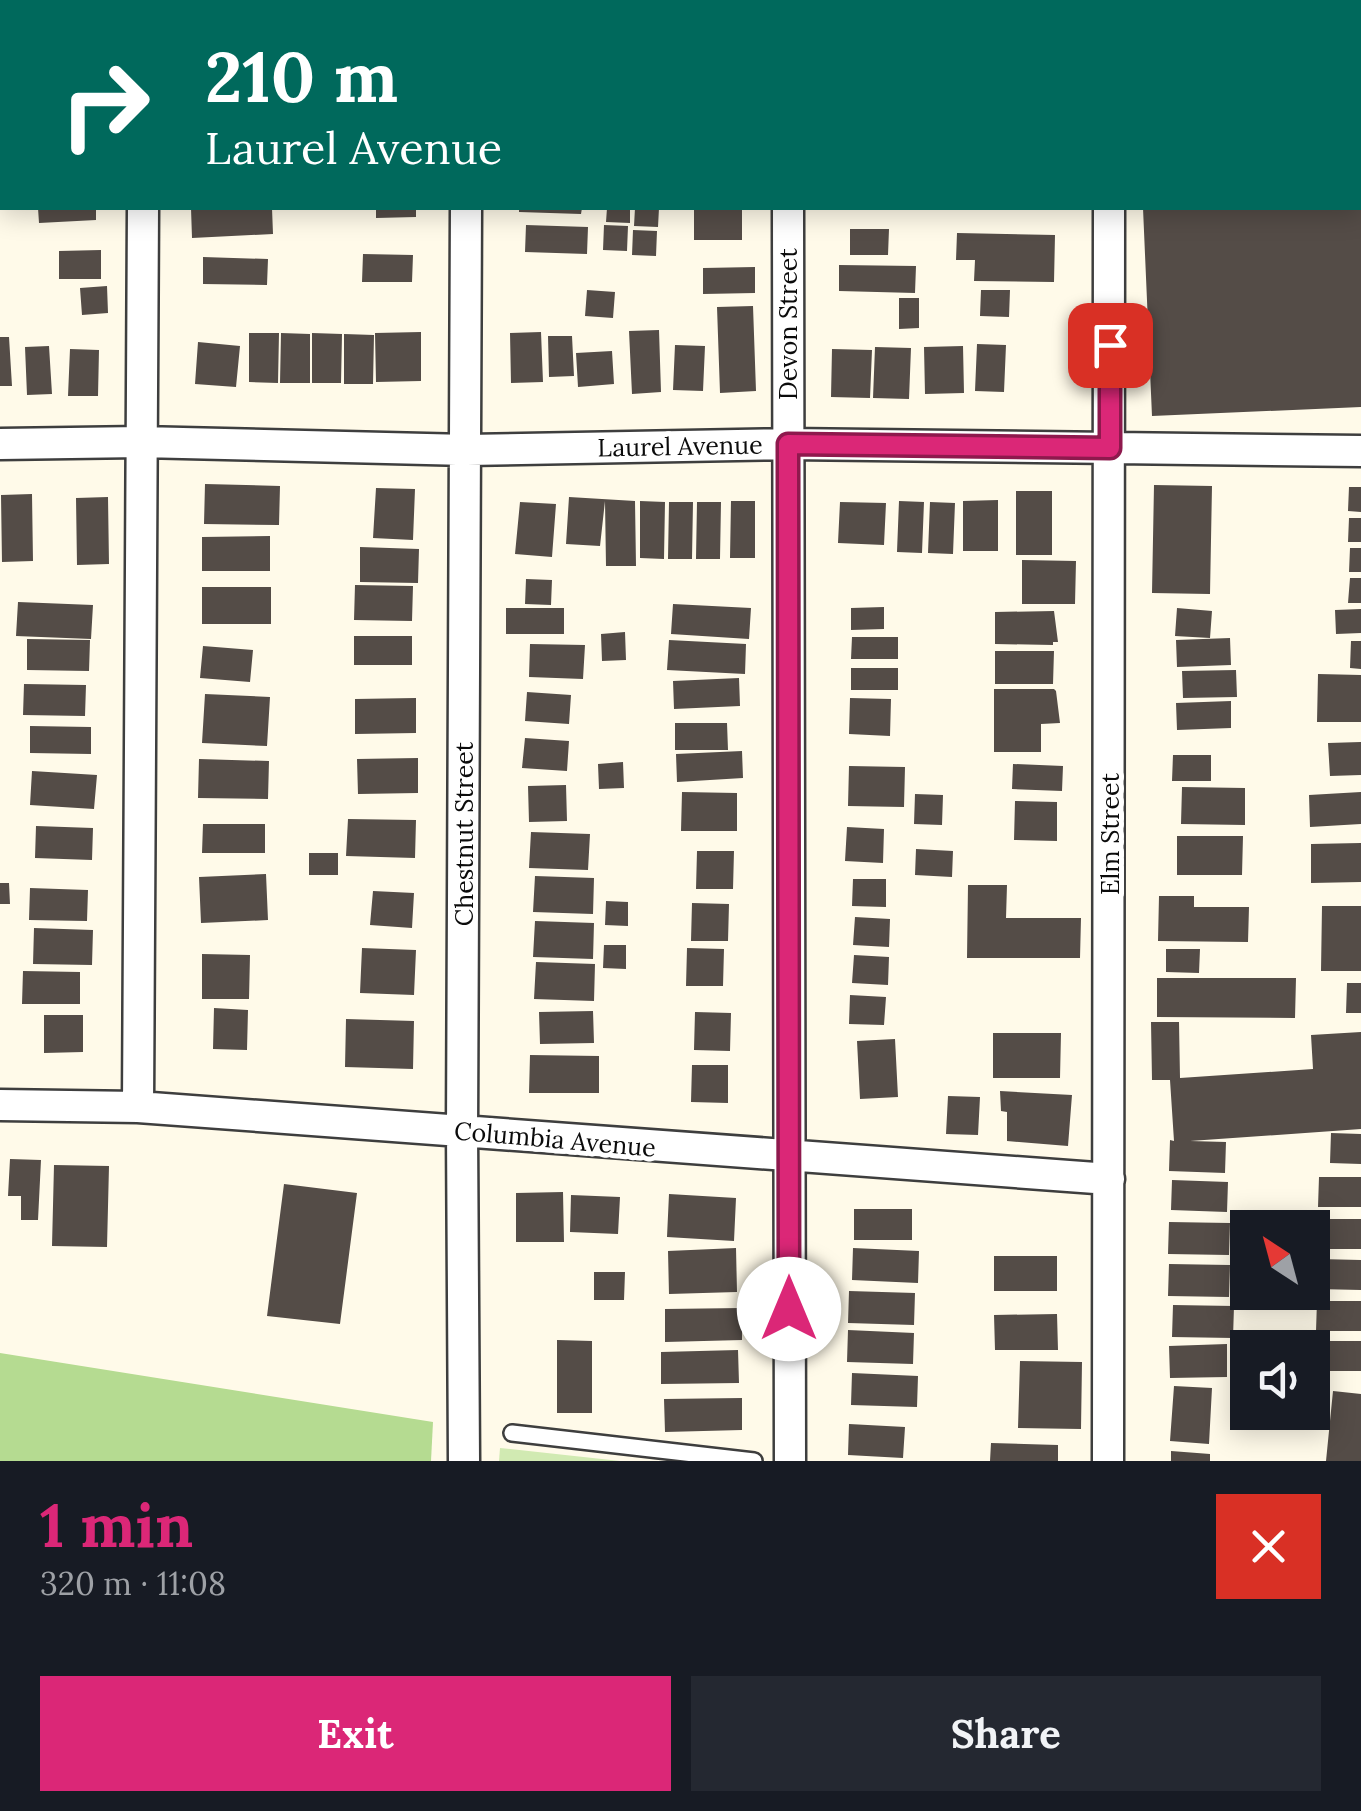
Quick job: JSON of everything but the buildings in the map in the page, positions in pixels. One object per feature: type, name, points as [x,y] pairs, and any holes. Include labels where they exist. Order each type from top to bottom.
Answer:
[{"type":"street","points":[[138,1107],[143,210]]},
{"type":"street","name":"Chestnut Street","points":[[464,1461],[466,210]]},
{"type":"street","name":"Devon Street","points":[[788,210],[790,1461]]},
{"type":"street","name":"Elm Street","points":[[1108,1461],[1109,210]]},
{"type":"street","name":"Laurel Avenue","points":[[0,444],[141,442],[467,450],[788,444],[1361,451]]},
{"type":"street","name":"Columbia Avenue","points":[[0,1105],[138,1107],[1110,1179]]},
{"type":"lane","points":[[512,1433],[754,1461]]},
{"type":"green space","points":[[0,1353],[433,1422],[431,1461],[0,1461]]},
{"type":"green space","points":[[500,1448],[620,1461],[499,1461]]},
{"type":"route","points":[[789,1309],[788,444],[1110,448],[1110,345]]}]
